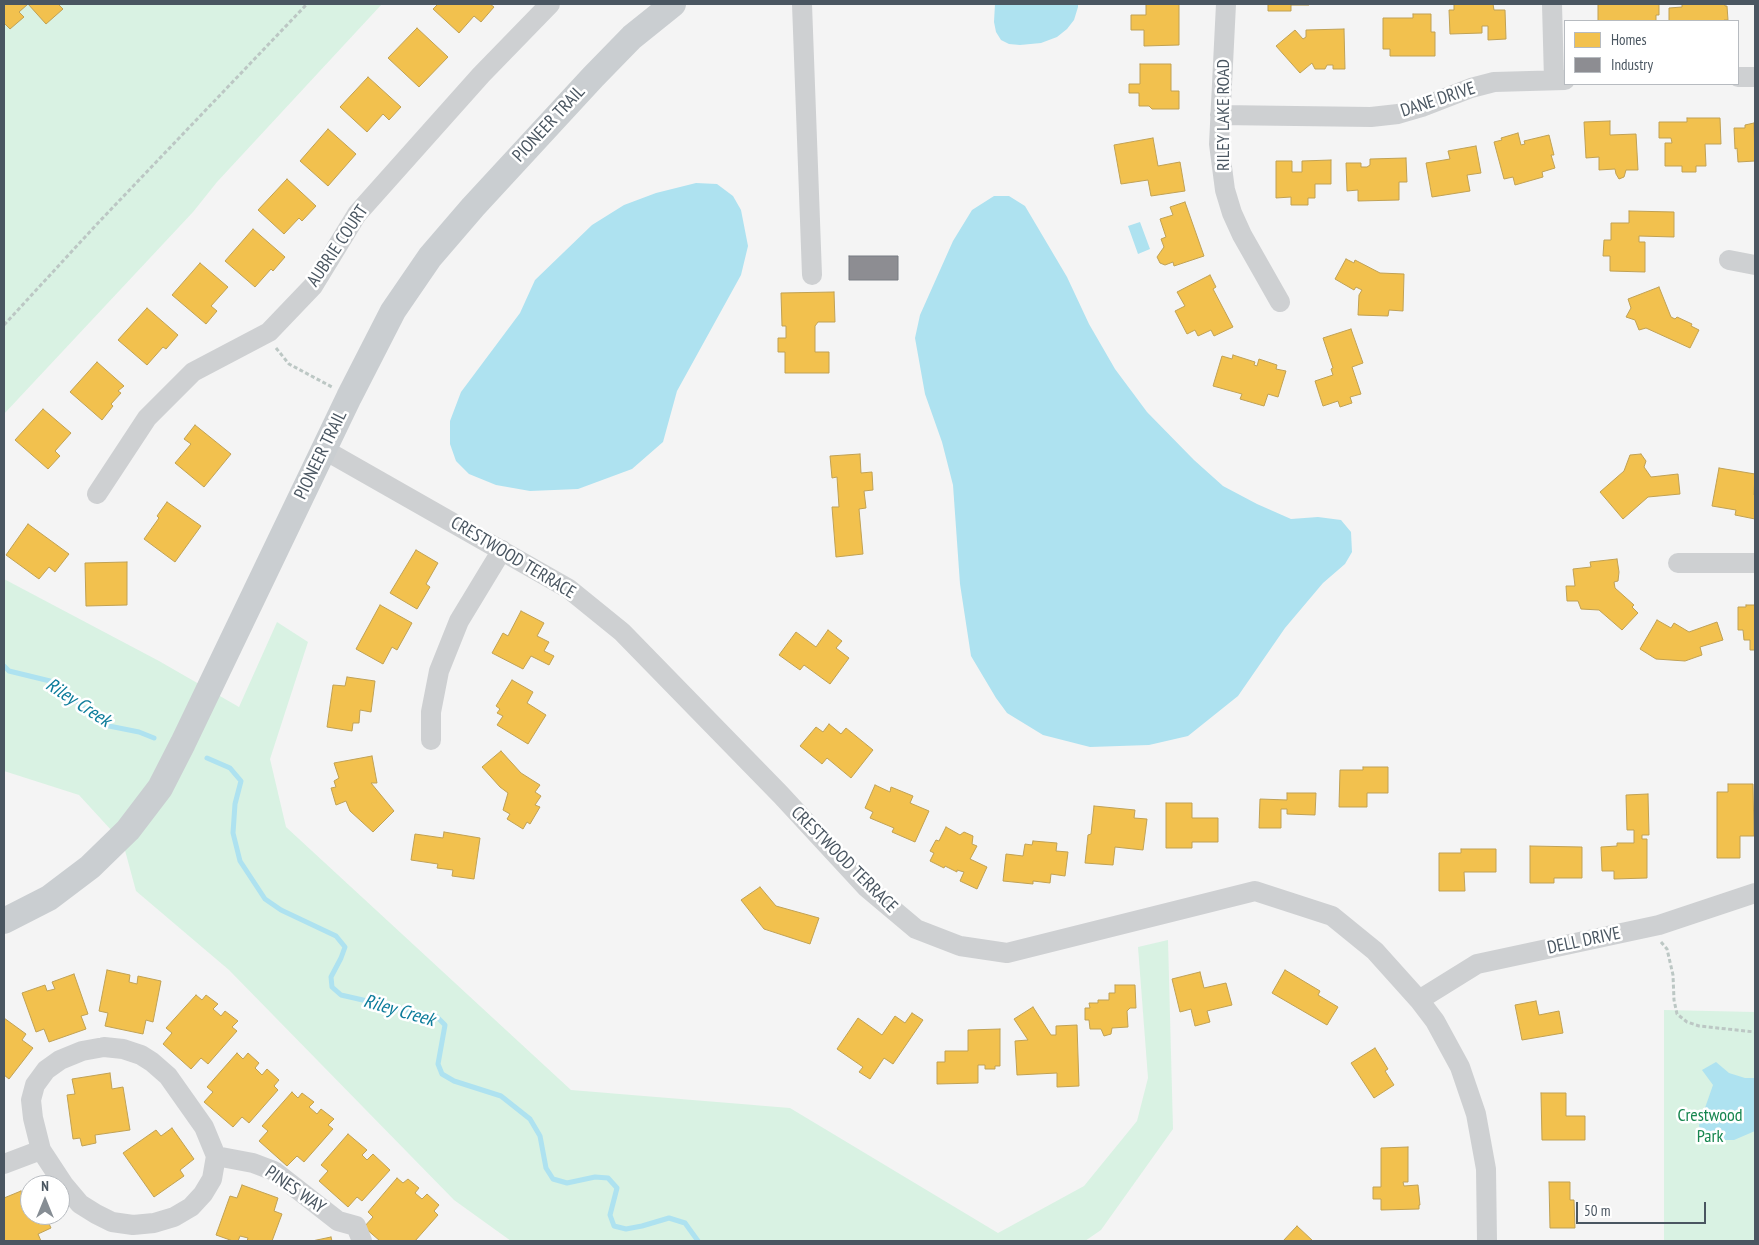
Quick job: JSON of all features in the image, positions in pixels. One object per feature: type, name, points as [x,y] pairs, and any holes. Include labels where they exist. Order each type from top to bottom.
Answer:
[{"type":"main road","name":"PIONEER TRAIL","points":[[4,921],[49,898],[90,867],[128,830],[160,788],[323,450],[393,311],[430,257],[473,207],[632,37],[673,4]]},
{"type":"street","name":"AUBRIE COURT","points":[[97,494],[147,418],[193,372],[269,332],[313,286],[356,214],[481,75],[550,4]]},
{"type":"street","points":[[802,4],[812,274]]},
{"type":"street","name":"RILEY LAKE ROAD","points":[[1226,4],[1220,115],[1221,168],[1230,206],[1242,235],[1280,302]]},
{"type":"street","points":[[1552,4],[1560,80]]},
{"type":"street","points":[[1739,77],[1755,76]]},
{"type":"street","name":"DANE DRIVE","points":[[1220,115],[1371,117],[1398,114],[1471,88],[1494,82],[1560,80]]},
{"type":"street","points":[[1728,260],[1755,266]]},
{"type":"street","name":"CRESTWOOD TERRACE","points":[[323,450],[569,589],[622,632],[781,795],[866,887],[916,929],[960,946],[1007,953],[1255,891],[1332,916],[1375,951],[1419,1000],[1435,1021],[1460,1066],[1476,1114],[1486,1169],[1487,1241]]},
{"type":"street","points":[[431,740],[431,712],[439,671],[459,621],[502,550]]},
{"type":"street","points":[[1678,563],[1755,563]]},
{"type":"street","name":"DELL DRIVE","points":[[1419,1000],[1477,964],[1659,925],[1755,893]]},
{"type":"street","points":[[104,1047],[123,1049],[141,1055],[168,1076],[204,1127],[216,1156],[212,1179],[203,1194],[191,1207],[174,1217],[154,1224],[133,1225],[112,1222],[80,1204],[64,1185],[41,1150],[33,1118],[31,1100],[35,1084],[46,1070],[60,1060],[82,1051],[104,1047]]},
{"type":"street","points":[[4,1164],[41,1150]]},
{"type":"street","name":"PINES WAY","points":[[216,1156],[253,1162],[274,1171],[338,1221],[356,1226],[362,1241]]},
{"type":"path","points":[[4,325],[97,224],[307,4]]},
{"type":"path","points":[[264,335],[289,364],[349,397]]},
{"type":"path","points":[[1660,941],[1667,949],[1673,974],[1674,1000],[1677,1014],[1687,1022],[1699,1026],[1755,1032]]},
{"type":"green space","points":[[4,4],[382,4],[217,182],[193,212],[4,414]]},
{"type":"green space","points":[[4,579],[159,661],[239,707],[277,622],[308,642],[270,759],[286,827],[571,1090],[790,1108],[998,1233],[1084,1186],[1137,1121],[1148,1078],[1138,947],[1168,940],[1173,1129],[1101,1230],[1085,1241],[511,1241],[454,1200],[229,970],[136,891],[123,843],[79,795],[4,771]]},
{"type":"green space","name":"Crestwood Park","points":[[1664,1010],[1755,1012],[1755,1241],[1664,1241]]},
{"type":"water","points":[[995,4],[1078,4],[1078,7],[1074,20],[1057,37],[1041,43],[1020,45],[1009,44],[1001,40],[996,32],[994,22]]},
{"type":"water","points":[[696,183],[717,184],[733,196],[741,210],[748,246],[741,275],[677,391],[663,442],[632,469],[578,489],[530,491],[496,485],[469,474],[456,461],[450,444],[450,421],[461,392],[520,313],[535,280],[592,225],[624,205],[656,193]]},
{"type":"water","points":[[994,196],[1009,196],[1025,206],[1067,277],[1089,324],[1115,369],[1147,412],[1194,460],[1223,486],[1257,504],[1291,519],[1318,517],[1341,520],[1351,532],[1352,552],[1345,564],[1323,583],[1285,628],[1238,696],[1188,736],[1149,745],[1090,747],[1043,735],[1007,713],[971,656],[960,584],[953,485],[942,442],[925,394],[915,338],[920,315],[953,241],[972,210]]},
{"type":"water","points":[[1140,222],[1150,249],[1138,254],[1128,226]]},
{"type":"water","points":[[1716,1062],[1729,1073],[1745,1078],[1755,1078],[1755,1131],[1734,1140],[1702,1140],[1699,1125],[1713,1085],[1702,1070]]},
{"type":"building: Homes","points":[[4,4],[28,4],[19,12],[24,17],[10,29],[4,25]]},
{"type":"building: Homes","points":[[28,4],[58,4],[63,9],[46,24]]},
{"type":"building: Homes","points":[[438,4],[490,4],[494,7],[481,22],[474,16],[459,33],[433,9]]},
{"type":"building: Homes","points":[[1146,4],[1179,4],[1179,45],[1144,46],[1144,30],[1131,30],[1131,15],[1146,15]]},
{"type":"building: Homes","points":[[1268,4],[1309,5],[1291,5],[1291,11],[1268,11]]},
{"type":"building: Homes","points":[[1454,4],[1493,4],[1494,10],[1505,10],[1506,39],[1488,40],[1488,26],[1482,26],[1482,33],[1450,34],[1449,10],[1454,10]]},
{"type":"building: Homes","points":[[1598,4],[1659,4],[1659,15],[1656,15],[1656,20],[1598,20]]},
{"type":"building: Homes","points":[[1682,4],[1725,4],[1727,6],[1728,20],[1669,20],[1669,8],[1682,7]]},
{"type":"building: Homes","points":[[1413,14],[1431,14],[1431,32],[1435,32],[1435,56],[1390,56],[1390,49],[1383,49],[1383,18],[1413,18]]},
{"type":"building: Homes","points":[[417,28],[448,57],[419,87],[388,58]]},
{"type":"building: Homes","points":[[1344,29],[1345,69],[1333,69],[1333,65],[1327,65],[1325,69],[1315,69],[1312,63],[1300,73],[1276,46],[1295,30],[1303,39],[1306,37],[1306,30]]},
{"type":"building: Homes","points":[[1140,64],[1171,64],[1171,91],[1179,91],[1179,109],[1152,109],[1149,106],[1139,106],[1139,93],[1129,93],[1129,84],[1140,84]]},
{"type":"building: Homes","points":[[368,77],[401,107],[389,120],[383,114],[367,132],[340,107]]},
{"type":"building: Homes","points":[[1687,118],[1720,118],[1721,144],[1705,144],[1706,166],[1696,166],[1696,172],[1682,172],[1682,166],[1665,166],[1665,143],[1672,143],[1671,138],[1659,138],[1659,122],[1687,122]]},
{"type":"building: Homes","points":[[1610,121],[1610,135],[1636,134],[1638,170],[1626,170],[1624,177],[1619,179],[1615,169],[1599,170],[1599,157],[1586,158],[1584,122]]},
{"type":"building: Homes","points":[[1754,123],[1755,161],[1738,162],[1734,128],[1745,128],[1745,125]]},
{"type":"building: Homes","points":[[328,129],[356,154],[328,186],[300,161]]},
{"type":"building: Homes","points":[[1518,133],[1521,145],[1525,144],[1524,141],[1549,135],[1554,155],[1551,155],[1555,168],[1542,172],[1543,177],[1515,185],[1513,177],[1504,179],[1494,142]]},
{"type":"building: Homes","points":[[1153,138],[1158,166],[1180,162],[1185,191],[1151,196],[1148,180],[1121,184],[1114,145]]},
{"type":"building: Homes","points":[[1476,146],[1481,173],[1467,175],[1470,191],[1432,197],[1426,163],[1450,159],[1448,151]]},
{"type":"building: Homes","points":[[1406,158],[1407,182],[1399,182],[1399,200],[1358,201],[1358,190],[1347,191],[1346,163],[1361,163],[1361,167],[1367,167],[1370,165],[1370,159]]},
{"type":"building: Homes","points":[[1331,160],[1331,184],[1315,184],[1315,198],[1308,198],[1308,205],[1291,205],[1291,197],[1276,198],[1276,161],[1292,161],[1292,172],[1302,172],[1302,161]]},
{"type":"building: Homes","points":[[287,179],[316,206],[302,221],[299,218],[284,234],[258,210]]},
{"type":"building: Homes","points":[[1185,202],[1204,256],[1174,266],[1173,262],[1165,265],[1160,263],[1157,257],[1164,247],[1161,239],[1166,237],[1160,219],[1173,215],[1170,207]]},
{"type":"building: Homes","points":[[1629,211],[1674,212],[1674,237],[1639,236],[1639,242],[1645,242],[1645,272],[1610,271],[1610,256],[1603,256],[1604,240],[1611,240],[1611,223],[1629,223]]},
{"type":"building: Homes","points":[[253,229],[285,257],[255,287],[225,261]]},
{"type":"building: Homes","points":[[1346,259],[1354,263],[1355,260],[1380,273],[1404,274],[1403,311],[1389,310],[1388,316],[1358,315],[1359,295],[1362,290],[1356,287],[1354,290],[1335,279]]},
{"type":"building: Homes","points":[[200,263],[228,287],[211,306],[217,311],[206,324],[172,295]]},
{"type":"building: Homes","points":[[1210,275],[1216,287],[1213,289],[1233,327],[1214,336],[1211,330],[1198,336],[1195,330],[1187,334],[1175,311],[1185,306],[1177,292]]},
{"type":"building: Homes","points":[[1659,287],[1671,317],[1675,319],[1677,317],[1692,324],[1691,326],[1699,330],[1690,348],[1646,328],[1639,330],[1635,320],[1626,317],[1631,308],[1628,299]]},
{"type":"building: Homes","points":[[834,292],[835,322],[818,322],[815,326],[815,352],[829,352],[829,373],[785,373],[785,352],[778,352],[778,338],[786,338],[786,326],[782,326],[781,293]]},
{"type":"building: Homes","points":[[147,308],[178,335],[166,349],[163,347],[147,365],[118,340]]},
{"type":"building: Homes","points":[[1351,329],[1363,363],[1352,367],[1361,394],[1350,397],[1352,403],[1340,407],[1338,401],[1323,406],[1315,381],[1333,375],[1331,369],[1333,368],[1323,338]]},
{"type":"building: Homes","points":[[1233,355],[1255,362],[1254,365],[1257,366],[1259,359],[1277,365],[1276,369],[1286,371],[1278,397],[1268,394],[1264,406],[1240,399],[1242,394],[1213,386],[1222,356],[1232,359]]},
{"type":"building: Homes","points":[[97,362],[124,386],[118,391],[121,393],[111,404],[113,406],[102,420],[70,392]]},
{"type":"building: Homes","points":[[43,409],[71,433],[55,451],[60,456],[48,469],[15,440]]},
{"type":"building: Homes","points":[[195,425],[231,454],[204,487],[175,463],[191,444],[184,439]]},
{"type":"building: Homes","points":[[860,454],[861,473],[872,472],[873,490],[864,491],[866,508],[859,509],[863,554],[836,557],[832,507],[839,507],[837,477],[832,478],[830,456]]},
{"type":"building: Homes","points":[[1641,454],[1646,461],[1644,467],[1651,477],[1678,474],[1680,494],[1648,497],[1623,519],[1600,492],[1624,471],[1630,455]]},
{"type":"building: Homes","points":[[1719,468],[1755,474],[1755,519],[1735,515],[1736,510],[1712,506]]},
{"type":"building: Homes","points":[[167,502],[201,526],[175,562],[144,539],[159,518],[157,516]]},
{"type":"building: Homes","points":[[28,524],[69,554],[55,572],[49,567],[39,579],[6,555]]},
{"type":"building: Homes","points":[[416,550],[438,563],[426,584],[430,587],[417,609],[390,593]]},
{"type":"building: Homes","points":[[1617,559],[1619,572],[1618,581],[1614,582],[1615,588],[1634,605],[1632,607],[1638,613],[1622,630],[1599,610],[1581,609],[1578,601],[1567,601],[1566,586],[1575,586],[1573,569],[1591,567],[1590,562]]},
{"type":"building: Homes","points":[[127,562],[127,605],[86,606],[85,563]]},
{"type":"building: Homes","points":[[380,605],[412,623],[397,650],[392,647],[383,664],[356,649]]},
{"type":"building: Homes","points":[[1746,605],[1755,605],[1755,650],[1750,650],[1750,640],[1744,640],[1743,630],[1738,630],[1738,607],[1746,607]]},
{"type":"building: Homes","points":[[521,611],[544,623],[537,636],[549,642],[544,651],[554,656],[549,665],[531,656],[523,669],[492,653],[503,633],[508,636]]},
{"type":"building: Homes","points":[[1657,620],[1671,628],[1674,623],[1689,632],[1717,622],[1723,640],[1700,647],[1702,655],[1685,661],[1656,659],[1640,649]]},
{"type":"building: Homes","points":[[828,630],[842,641],[836,648],[849,658],[830,684],[804,665],[800,670],[779,655],[796,632],[816,647]]},
{"type":"building: Homes","points":[[347,677],[375,681],[371,712],[360,710],[359,723],[353,723],[352,731],[327,727],[333,685],[345,686]]},
{"type":"building: Homes","points":[[512,680],[533,692],[527,703],[546,715],[528,744],[497,725],[503,716],[497,713],[500,709],[496,706]]},
{"type":"building: Homes","points":[[829,724],[841,734],[846,728],[873,750],[851,778],[827,758],[822,764],[800,746],[816,727],[823,732]]},
{"type":"building: Homes","points":[[501,751],[521,773],[540,785],[535,792],[541,796],[535,805],[540,807],[530,824],[527,822],[523,829],[507,819],[510,814],[503,810],[508,793],[482,767]]},
{"type":"building: Homes","points":[[372,756],[377,783],[371,783],[394,811],[373,832],[350,811],[346,801],[336,805],[331,788],[336,787],[334,781],[339,778],[334,763]]},
{"type":"building: Homes","points":[[1363,767],[1388,767],[1388,793],[1367,793],[1367,807],[1339,807],[1340,770],[1363,770]]},
{"type":"building: Homes","points":[[1728,784],[1753,784],[1754,836],[1740,836],[1740,858],[1717,858],[1717,792],[1728,792]]},
{"type":"building: Homes","points":[[875,785],[890,792],[891,787],[913,796],[910,803],[929,811],[915,842],[892,832],[894,828],[870,818],[873,812],[865,808]]},
{"type":"building: Homes","points":[[1287,793],[1316,793],[1315,815],[1287,814],[1287,809],[1281,809],[1281,828],[1259,828],[1260,799],[1287,800]]},
{"type":"building: Homes","points":[[1648,794],[1649,835],[1642,835],[1642,839],[1647,839],[1647,878],[1614,879],[1614,871],[1602,871],[1601,847],[1617,846],[1617,843],[1634,843],[1634,830],[1627,830],[1626,795]]},
{"type":"building: Homes","points":[[1166,803],[1192,803],[1192,818],[1218,818],[1218,842],[1192,842],[1192,848],[1166,848]]},
{"type":"building: Homes","points":[[1094,806],[1135,810],[1134,818],[1147,819],[1143,850],[1115,847],[1113,865],[1085,863]]},
{"type":"building: Homes","points":[[946,827],[960,835],[964,832],[973,836],[972,844],[977,846],[970,859],[987,867],[977,889],[960,881],[964,872],[957,870],[957,872],[945,866],[944,868],[930,861],[934,853],[930,851],[936,840],[939,841]]},
{"type":"building: Homes","points":[[444,832],[480,838],[474,879],[452,876],[453,870],[437,868],[438,864],[411,860],[415,834],[443,838]]},
{"type":"building: Homes","points":[[1033,841],[1057,843],[1056,851],[1068,852],[1065,876],[1051,874],[1050,883],[1033,881],[1033,884],[1003,881],[1006,854],[1023,856],[1025,844],[1032,845]]},
{"type":"building: Homes","points":[[1530,846],[1582,847],[1582,878],[1554,878],[1554,883],[1530,883]]},
{"type":"building: Homes","points":[[1461,849],[1496,849],[1496,872],[1464,872],[1465,891],[1439,891],[1439,853],[1461,853]]},
{"type":"building: Homes","points":[[760,887],[776,906],[819,918],[810,944],[764,929],[741,900]]},
{"type":"building: Homes","points":[[107,970],[130,975],[129,982],[137,984],[138,976],[161,981],[153,1022],[146,1020],[143,1034],[105,1026],[108,1013],[99,1011]]},
{"type":"building: Homes","points":[[1285,970],[1320,991],[1318,995],[1338,1007],[1327,1025],[1272,993]]},
{"type":"building: Homes","points":[[1200,972],[1204,988],[1226,983],[1232,1005],[1207,1011],[1210,1022],[1195,1026],[1191,1009],[1180,1012],[1172,979]]},
{"type":"building: Homes","points":[[74,974],[88,1014],[81,1016],[86,1029],[49,1042],[44,1029],[36,1032],[22,993],[45,985],[47,991],[55,989],[52,982]]},
{"type":"building: Homes","points":[[1115,985],[1135,985],[1136,1008],[1130,1008],[1127,1011],[1128,1027],[1112,1028],[1111,1034],[1104,1036],[1101,1029],[1090,1029],[1089,1020],[1085,1020],[1085,1008],[1090,1008],[1089,1003],[1098,1003],[1098,1000],[1109,1000],[1109,993],[1115,993]]},
{"type":"building: Homes","points":[[196,995],[202,1000],[206,995],[218,1004],[213,1009],[221,1016],[225,1011],[238,1021],[232,1027],[237,1031],[208,1064],[201,1058],[191,1069],[163,1044],[172,1033],[166,1028]]},
{"type":"building: Homes","points":[[1536,1001],[1539,1015],[1559,1011],[1563,1033],[1522,1040],[1515,1005]]},
{"type":"building: Homes","points":[[1033,1007],[1051,1035],[1056,1035],[1056,1026],[1077,1025],[1079,1086],[1057,1087],[1057,1073],[1017,1075],[1015,1041],[1028,1040],[1014,1019]]},
{"type":"building: Homes","points":[[912,1013],[923,1020],[893,1064],[884,1058],[870,1079],[859,1072],[863,1067],[837,1049],[858,1018],[882,1035],[895,1016],[905,1023]]},
{"type":"building: Homes","points":[[4,1018],[26,1034],[22,1040],[33,1048],[9,1079],[4,1075]]},
{"type":"building: Homes","points":[[1000,1029],[1000,1066],[995,1066],[995,1069],[985,1069],[985,1065],[978,1065],[978,1083],[937,1084],[937,1062],[945,1062],[945,1051],[968,1051],[968,1030]]},
{"type":"building: Homes","points":[[1375,1048],[1388,1069],[1385,1071],[1394,1085],[1374,1098],[1351,1063]]},
{"type":"building: Homes","points":[[237,1053],[243,1059],[248,1053],[259,1063],[255,1068],[262,1075],[267,1069],[279,1080],[274,1086],[278,1090],[249,1123],[242,1117],[233,1127],[204,1102],[213,1092],[207,1087]]},
{"type":"building: Homes","points":[[110,1073],[112,1089],[123,1087],[130,1130],[95,1135],[96,1143],[82,1146],[80,1138],[73,1139],[67,1095],[75,1094],[72,1079]]},
{"type":"building: Homes","points":[[292,1092],[298,1098],[302,1093],[314,1102],[309,1107],[317,1114],[321,1109],[334,1119],[328,1125],[333,1129],[304,1162],[297,1156],[287,1166],[259,1141],[268,1131],[262,1126]]},
{"type":"building: Homes","points":[[1541,1093],[1566,1093],[1566,1116],[1585,1116],[1585,1140],[1542,1140]]},
{"type":"building: Homes","points":[[172,1128],[194,1159],[180,1170],[184,1176],[154,1197],[123,1153],[156,1130],[161,1136]]},
{"type":"building: Homes","points":[[348,1134],[367,1150],[362,1155],[367,1160],[373,1154],[390,1170],[362,1201],[357,1197],[348,1207],[319,1181],[328,1171],[321,1165]]},
{"type":"building: Homes","points":[[1408,1147],[1408,1182],[1403,1182],[1404,1186],[1418,1185],[1419,1209],[1381,1210],[1381,1199],[1373,1199],[1373,1187],[1381,1187],[1381,1148]]},
{"type":"building: Homes","points":[[397,1178],[403,1183],[408,1179],[419,1188],[415,1193],[422,1199],[427,1194],[439,1205],[434,1211],[438,1215],[415,1241],[380,1241],[364,1227],[373,1217],[368,1212]]},
{"type":"building: Homes","points":[[1549,1182],[1570,1182],[1570,1200],[1574,1200],[1575,1228],[1550,1228]]},
{"type":"building: Homes","points":[[242,1185],[278,1198],[274,1211],[282,1214],[272,1241],[247,1241],[248,1238],[240,1236],[238,1241],[233,1241],[216,1235],[230,1196],[237,1198]]},
{"type":"building: Homes","points":[[20,1191],[20,1225],[50,1225],[51,1228],[38,1234],[41,1241],[4,1241],[4,1198]]},
{"type":"building: Homes","points":[[1297,1226],[1313,1241],[1283,1241]]},
{"type":"building: Homes","points":[[331,1237],[332,1241],[312,1241]]},
{"type":"building: Industry","points":[[849,256],[898,256],[898,280],[849,280]]},
{"type":"waterway","name":"Riley Creek","points":[[4,666],[9,671],[50,681],[70,694],[94,718],[109,726],[139,732],[154,738]]},
{"type":"waterway","name":"Riley Creek","points":[[207,758],[230,768],[241,781],[235,804],[233,833],[240,861],[265,899],[281,910],[336,936],[345,947],[331,977],[332,987],[341,995],[437,1017],[445,1025],[438,1064],[442,1074],[454,1081],[501,1096],[530,1119],[540,1136],[546,1168],[553,1179],[567,1183],[595,1177],[608,1178],[617,1188],[610,1215],[614,1226],[626,1229],[669,1218],[685,1223],[698,1241]]}]
